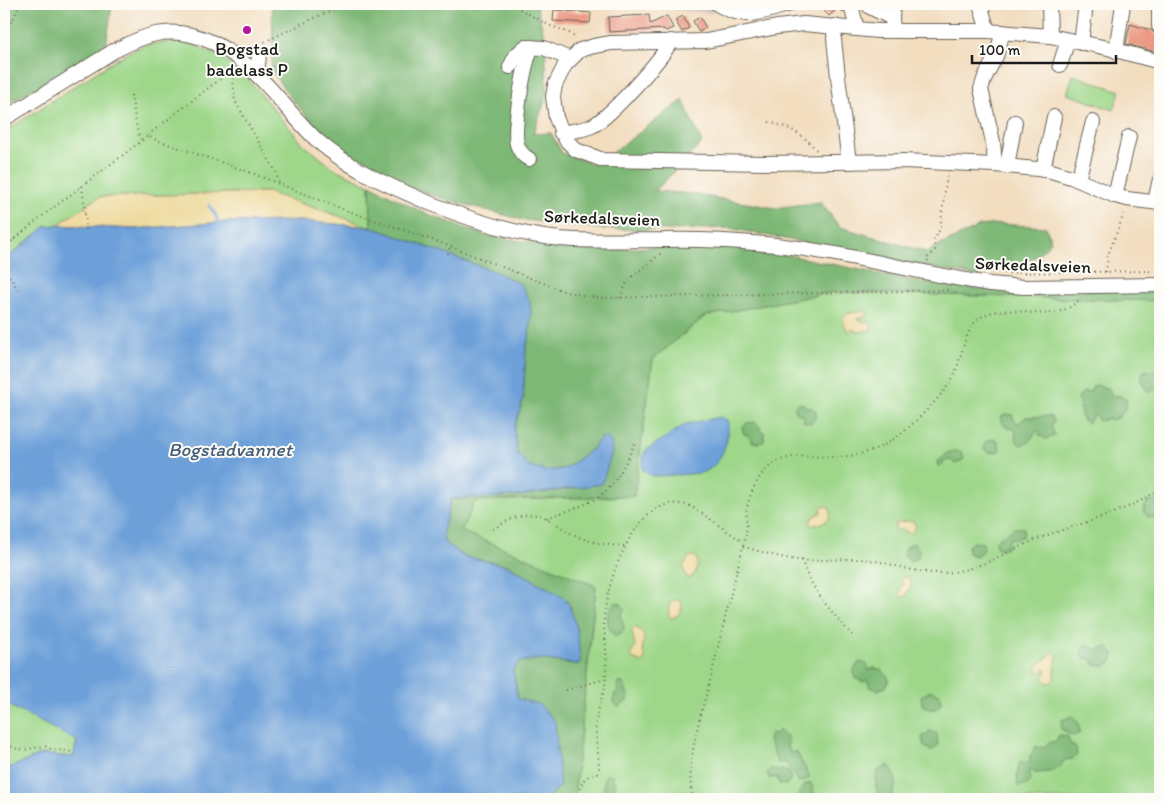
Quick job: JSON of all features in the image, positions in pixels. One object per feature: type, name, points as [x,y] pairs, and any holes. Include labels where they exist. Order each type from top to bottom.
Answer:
[{"type":"street","points":[[717,4],[732,12],[742,15],[753,15],[790,4]]},
{"type":"street","points":[[980,4],[988,31]]},
{"type":"street","points":[[1050,4],[1050,36]]},
{"type":"street","points":[[1060,65],[1074,41],[1086,4]]},
{"type":"street","points":[[1116,51],[1123,4]]},
{"type":"street","points":[[1159,4],[1159,26]]},
{"type":"street","points":[[851,5],[857,29]]},
{"type":"street","points":[[870,7],[893,17],[914,32],[988,31],[1050,36],[1160,62]]},
{"type":"street","points":[[893,17],[857,29],[804,24],[706,41],[611,43],[594,46],[575,55],[560,72],[554,90],[554,111],[561,133],[566,140],[576,150],[590,157],[603,160],[765,163],[949,163],[1001,166],[1043,170],[1078,180],[1115,196],[1158,203],[1160,179]]},
{"type":"street","points":[[835,26],[834,39],[849,162]]},
{"type":"street","points":[[1001,166],[993,142],[981,89],[984,77],[996,56],[1003,32]]},
{"type":"street","name":"Sørkedalsveien","points":[[4,119],[112,52],[130,37],[162,33],[185,34],[210,41],[234,55],[252,70],[306,129],[331,152],[368,175],[435,205],[491,225],[545,237],[578,240],[736,241],[787,246],[990,284],[1023,287],[1160,285]]},
{"type":"street","points":[[561,133],[591,126],[604,117],[623,99],[671,41]]},
{"type":"street","points":[[510,67],[519,51],[525,47],[532,46],[575,55]]},
{"type":"street","points":[[529,159],[521,153],[517,144],[516,125],[526,63],[532,46]]},
{"type":"street","points":[[252,70],[259,50]]},
{"type":"street","points":[[1043,170],[1054,117]]},
{"type":"street","points":[[1001,166],[1015,122]]},
{"type":"street","points":[[1078,180],[1093,122]]},
{"type":"street","points":[[1115,196],[1129,137]]},
{"type":"path","points":[[4,30],[12,21],[20,4]]},
{"type":"path","points":[[259,50],[266,42],[344,4]]},
{"type":"path","points":[[511,4],[548,25],[568,32],[573,36],[575,55]]},
{"type":"path","points":[[230,60],[233,69],[235,101],[276,172],[280,184]]},
{"type":"path","points":[[4,248],[233,69],[252,70]]},
{"type":"path","points":[[131,95],[138,134],[142,140]]},
{"type":"path","points":[[769,122],[785,126],[799,133],[816,150],[823,162]]},
{"type":"path","points":[[148,136],[450,247],[566,292],[598,298],[620,298],[693,297],[761,293],[808,294],[950,290]]},
{"type":"path","points":[[932,265],[926,259],[935,250],[934,241],[940,229],[949,163]]},
{"type":"path","points":[[82,186],[86,234]]},
{"type":"path","points":[[1106,272],[1108,256],[1129,199]]},
{"type":"path","points":[[4,238],[15,239]]},
{"type":"path","points":[[620,298],[628,280],[660,254],[666,240]]},
{"type":"path","points":[[448,254],[450,247]]},
{"type":"path","points":[[4,268],[19,291]]},
{"type":"path","points":[[996,273],[1160,271]]},
{"type":"path","points":[[693,799],[690,782],[698,730],[746,532],[747,508],[759,478],[769,466],[789,457],[846,456],[884,446],[908,428],[946,387],[955,373],[971,328],[977,320],[988,314],[1006,311],[1036,314],[1056,313],[1068,309],[1091,287]]},
{"type":"path","points":[[547,518],[584,504],[606,491],[618,478],[636,442]]},
{"type":"path","points":[[742,547],[802,560],[854,558],[931,573],[966,570],[987,563],[1037,540],[1123,511],[1160,489]]},
{"type":"path","points":[[578,799],[583,780],[597,773],[600,769],[596,724],[605,679],[605,610],[611,584],[624,546],[647,518],[658,509],[670,504],[691,506],[743,542]]},
{"type":"path","points":[[493,529],[512,519],[525,514],[531,514],[547,518],[566,531],[584,539],[601,544],[624,546]]},
{"type":"path","points":[[802,560],[806,573],[824,602],[852,635]]},
{"type":"path","points":[[566,690],[605,679]]},
{"type":"path","points":[[4,740],[10,746],[24,750],[45,746],[51,749],[72,752]]},
{"type":"path","points":[[4,748],[10,746]]},
{"type":"path","points":[[599,763],[603,762]]},
{"type":"path","points":[[1150,799],[1160,776]]},
{"type":"shaded area","points":[[621,4],[725,4],[711,13]]},
{"type":"green space","points":[[4,4],[112,4],[106,47],[4,106]]},
{"type":"green space","points":[[272,4],[536,4],[545,39],[547,95],[533,134],[551,133],[562,153],[596,165],[683,100],[702,143],[655,191],[692,194],[775,208],[820,202],[840,227],[926,252],[980,226],[999,224],[1046,227],[1051,242],[1037,256],[1013,268],[988,268],[980,277],[729,228],[670,230],[602,229],[524,220],[441,198],[368,172],[314,124],[289,96],[271,70],[273,40]]},
{"type":"green space","points":[[176,42],[192,44],[218,56],[241,71],[303,144],[333,168],[370,185],[371,227],[267,192],[99,197],[57,225],[46,226],[4,260],[4,132],[125,54],[147,44]]},
{"type":"green space","points":[[1073,75],[1120,91],[1114,110],[1067,94]]},
{"type":"green space","points":[[370,185],[422,212],[484,235],[547,245],[607,250],[687,245],[749,247],[909,280],[987,290],[1160,290],[1160,301],[833,292],[705,316],[653,359],[634,496],[475,501],[461,531],[596,586],[574,799],[546,799],[560,786],[539,704],[518,699],[513,670],[520,662],[540,659],[580,665],[570,604],[563,597],[509,566],[463,556],[444,542],[443,532],[451,499],[519,496],[602,484],[601,438],[591,450],[566,468],[545,471],[530,467],[525,463],[517,453],[514,429],[523,400],[526,347],[529,338],[531,314],[530,302],[521,284],[496,272],[371,227]]},
{"type":"green space","points":[[833,292],[1160,301],[1160,799],[574,799],[596,586],[455,530],[463,526],[475,501],[564,498],[567,495],[569,498],[634,496],[653,359],[705,316]]},
{"type":"green space","points":[[1160,370],[1160,391],[1153,389],[1151,393],[1146,390],[1141,377],[1144,371]]},
{"type":"green space","points":[[1098,385],[1109,389],[1112,396],[1121,396],[1127,400],[1127,403],[1117,418],[1098,420],[1097,416],[1093,415],[1089,423],[1082,420],[1078,398],[1083,392],[1090,392],[1093,386]]},
{"type":"green space","points":[[799,403],[816,411],[816,417],[811,423],[804,422],[803,415],[796,413],[795,406]]},
{"type":"green space","points":[[1006,414],[1012,415],[1015,422],[1019,423],[1026,417],[1050,416],[1054,421],[1051,426],[1055,436],[1046,439],[1039,435],[1040,432],[1038,430],[1028,443],[1020,445],[1015,439],[1016,432],[1014,429],[1006,427],[1003,423],[1001,417]]},
{"type":"green space","points":[[755,422],[760,427],[760,431],[764,432],[764,442],[757,443],[751,441],[750,436],[744,434],[742,427],[747,423]]},
{"type":"green space","points":[[993,439],[998,441],[1000,451],[991,453],[984,449],[986,441]]},
{"type":"green space","points":[[962,452],[964,459],[955,464],[951,460],[944,461],[943,465],[938,466],[937,461],[947,453]]},
{"type":"green space","points":[[1156,500],[1160,503],[1160,515],[1157,518],[1148,517],[1143,511],[1147,502]]},
{"type":"green space","points":[[1014,528],[1024,528],[1023,536],[1016,539],[1010,538],[1006,548],[997,548],[995,542]]},
{"type":"green space","points":[[974,542],[983,543],[984,550],[976,556],[968,553],[968,546]]},
{"type":"green space","points":[[914,543],[919,550],[918,558],[910,561],[904,556],[905,548]]},
{"type":"green space","points":[[616,602],[621,604],[625,610],[621,614],[624,629],[615,636],[609,628],[608,614]]},
{"type":"green space","points":[[1086,645],[1097,649],[1108,647],[1114,654],[1112,662],[1105,666],[1095,665],[1091,658],[1086,659],[1081,655],[1082,649]]},
{"type":"green space","points":[[859,662],[867,664],[869,670],[874,668],[882,670],[889,679],[886,687],[877,690],[870,687],[867,680],[863,682],[855,678],[854,670]]},
{"type":"green space","points":[[620,682],[624,684],[629,698],[618,707],[613,701]]},
{"type":"green space","points":[[931,691],[940,694],[941,704],[936,709],[928,709],[922,704],[921,696]]},
{"type":"green space","points":[[4,703],[77,740],[73,757],[42,754],[4,770]]},
{"type":"green space","points":[[1072,716],[1078,722],[1080,733],[1073,736],[1061,729],[1062,720]]},
{"type":"green space","points":[[779,730],[789,739],[787,747],[791,753],[796,751],[810,777],[805,781],[799,782],[785,762],[778,763],[768,740],[770,734],[775,735]]},
{"type":"green space","points":[[930,731],[937,734],[938,745],[931,751],[924,746],[922,737]]},
{"type":"green space","points":[[1059,735],[1067,736],[1071,745],[1076,747],[1077,755],[1072,759],[1064,760],[1059,767],[1052,771],[1035,773],[1030,769],[1030,780],[1027,785],[1018,786],[1017,776],[1020,761],[1030,762],[1030,756],[1036,746],[1042,748],[1056,741]]},
{"type":"green space","points":[[889,765],[894,773],[895,785],[891,798],[883,799],[876,789],[876,779],[878,771]]},
{"type":"green space","points":[[772,768],[789,772],[791,779],[786,785],[779,784],[777,777],[769,778],[767,772]]},
{"type":"green space","points":[[612,775],[616,790],[615,795],[608,799],[604,793],[604,777]]},
{"type":"green space","points":[[811,783],[816,799],[798,799],[804,785]]},
{"type":"sand","points":[[267,192],[371,227],[300,221],[225,222],[134,229],[57,225],[99,197]]},
{"type":"sand","points":[[864,311],[868,312],[868,316],[858,318],[857,320],[872,323],[870,330],[858,332],[852,329],[849,332],[843,323],[843,316]]},
{"type":"sand","points":[[823,505],[830,508],[830,517],[826,521],[812,526],[810,522],[813,517],[821,512]]},
{"type":"sand","points":[[914,522],[916,527],[910,534],[903,529],[896,531],[896,523]]},
{"type":"sand","points":[[689,556],[694,556],[697,559],[697,565],[695,573],[688,579],[683,568]]},
{"type":"sand","points":[[909,577],[911,586],[906,596],[901,597],[899,594],[901,592],[900,588],[903,585],[901,579]]},
{"type":"sand","points":[[674,600],[681,601],[682,607],[678,615],[672,618],[669,616],[669,609]]},
{"type":"sand","points":[[634,628],[641,631],[644,636],[645,658],[642,663],[633,659],[631,654],[635,647],[632,631]]},
{"type":"sand","points":[[1054,652],[1057,655],[1054,679],[1050,683],[1046,682],[1043,678],[1047,671],[1044,669],[1041,673],[1037,671],[1038,665]]},
{"type":"water","name":"Bogstadvannet","points":[[300,221],[371,227],[496,272],[521,284],[530,302],[531,314],[529,338],[526,347],[523,400],[514,429],[517,453],[530,467],[545,471],[555,470],[566,468],[591,450],[601,438],[606,437],[611,441],[612,452],[602,484],[519,496],[451,499],[443,532],[444,542],[463,556],[509,566],[563,597],[571,611],[578,639],[580,665],[540,659],[520,662],[513,670],[518,699],[539,704],[555,721],[560,786],[546,799],[4,799],[4,770],[42,754],[73,757],[77,741],[4,703],[4,261],[46,226],[134,229],[225,222]]},
{"type":"water","points":[[721,417],[727,420],[728,434],[724,450],[710,469],[701,473],[653,476],[643,470],[642,464],[645,451],[686,424]]},
{"type":"building","points":[[818,4],[842,4],[844,13],[838,8],[829,16]]},
{"type":"building","points":[[554,10],[591,13],[590,23],[553,21]]},
{"type":"building","points":[[649,15],[650,24],[667,16],[673,28],[666,31],[664,29],[609,32],[608,17]]},
{"type":"building","points":[[683,16],[689,28],[682,32],[675,20]]},
{"type":"building","points":[[700,17],[706,28],[699,32],[693,21]]},
{"type":"building","points":[[1130,24],[1151,30],[1155,34],[1160,34],[1160,53],[1126,44]]},
{"type":"waterway","points":[[209,205],[218,223]]},
{"type":"place","name":"Bogstad badelass P","points":[[247,30]]}]
